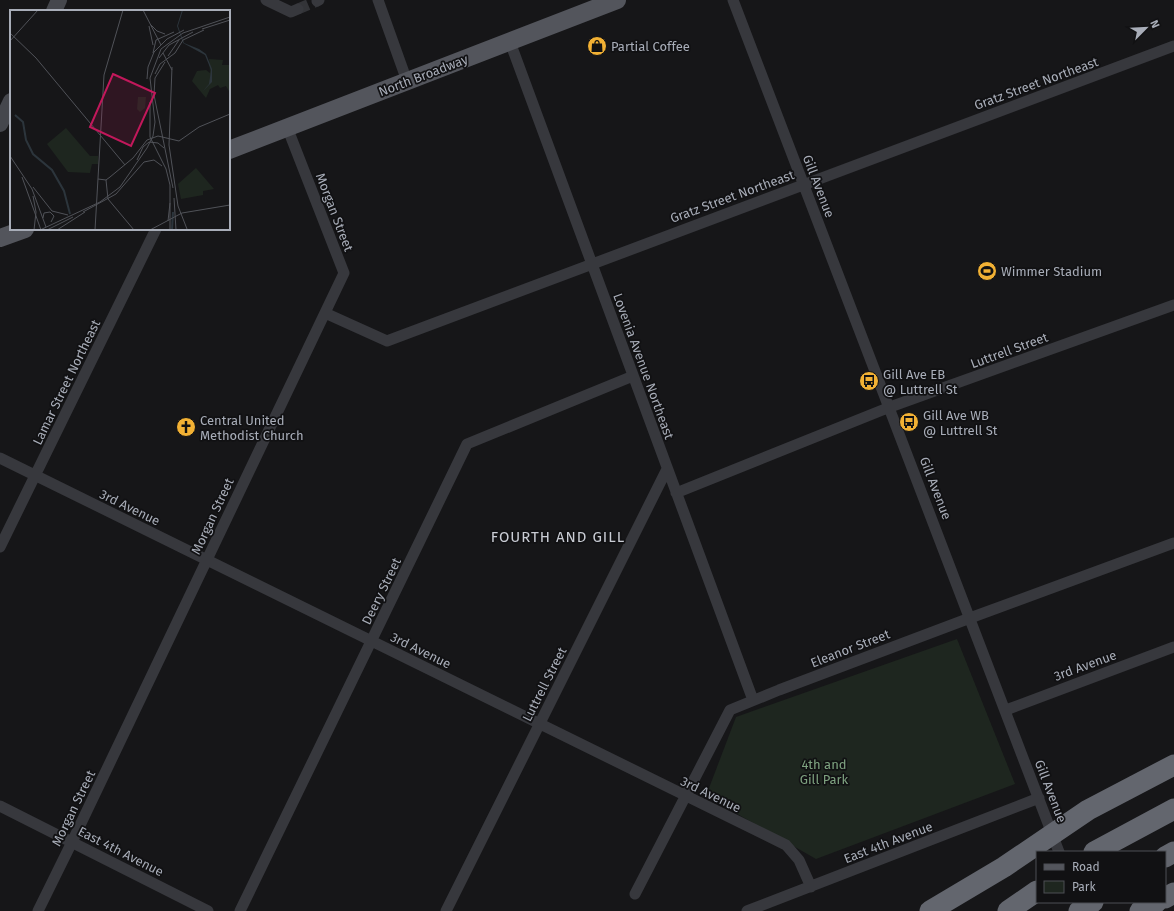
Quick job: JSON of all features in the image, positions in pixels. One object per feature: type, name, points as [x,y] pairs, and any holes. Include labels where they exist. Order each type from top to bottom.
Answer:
[{"type":"highway","points":[[930,911],[1004,867],[1088,810],[1174,765]]},
{"type":"highway","points":[[1097,850],[1174,809]]},
{"type":"highway","points":[[1166,858],[1174,852]]},
{"type":"highway","points":[[1080,911],[1092,903]]},
{"type":"highway","points":[[1140,911],[1155,903]]},
{"type":"main road","points":[[54,10],[59,0]]},
{"type":"main road","name":"North Broadway","points":[[230,150],[617,0]]},
{"type":"main road","points":[[0,124],[10,103]]},
{"type":"main road","points":[[0,238],[22,230]]},
{"type":"street","points":[[266,0],[291,12],[298,9]]},
{"type":"street","points":[[378,0],[407,80]]},
{"type":"street","name":"Gill Avenue","points":[[733,0],[1006,710],[1059,851]]},
{"type":"street","name":"Lovenia Avenue Northeast","points":[[510,42],[753,700]]},
{"type":"street","name":"Gratz Street Northeast","points":[[324,313],[387,341],[591,263],[1174,46]]},
{"type":"street","name":"Morgan Street","points":[[38,911],[344,273],[287,127]]},
{"type":"street","name":"Lamar Street Northeast","points":[[0,547],[156,230]]},
{"type":"street","name":"Luttrell Street","points":[[676,493],[890,407],[1174,305]]},
{"type":"street","name":"Deery Street","points":[[240,911],[467,444],[633,376]]},
{"type":"street","name":"3rd Avenue","points":[[0,458],[684,797],[786,845],[799,860],[811,887]]},
{"type":"street","name":"Luttrell Street","points":[[446,911],[667,469]]},
{"type":"street","name":"Eleanor Street","points":[[635,894],[730,710],[970,618],[1174,543]]},
{"type":"street","name":"3rd Avenue","points":[[1006,710],[1174,647]]},
{"type":"street","name":"East 4th Avenue","points":[[747,911],[1039,798]]},
{"type":"street","name":"East 4th Avenue","points":[[0,806],[208,911]]},
{"type":"green space","name":"4th and Gill Park","points":[[957,639],[1015,784],[816,859],[706,796],[736,717]]},
{"type":"tunnel","points":[[298,9],[317,1]]},
{"type":"place","name":"Partial Coffee","points":[[597,46]]},
{"type":"place","name":"Wimmer Stadium","points":[[987,271]]},
{"type":"place","name":"Gill Ave EB @ Luttrell St","points":[[869,381]]},
{"type":"place","name":"Gill Ave WB @ Luttrell St","points":[[909,422]]},
{"type":"place","name":"Central United Methodist Church","points":[[186,427]]},
{"type":"district","name":"FOURTH AND GILL","points":[[558,537]]}]
